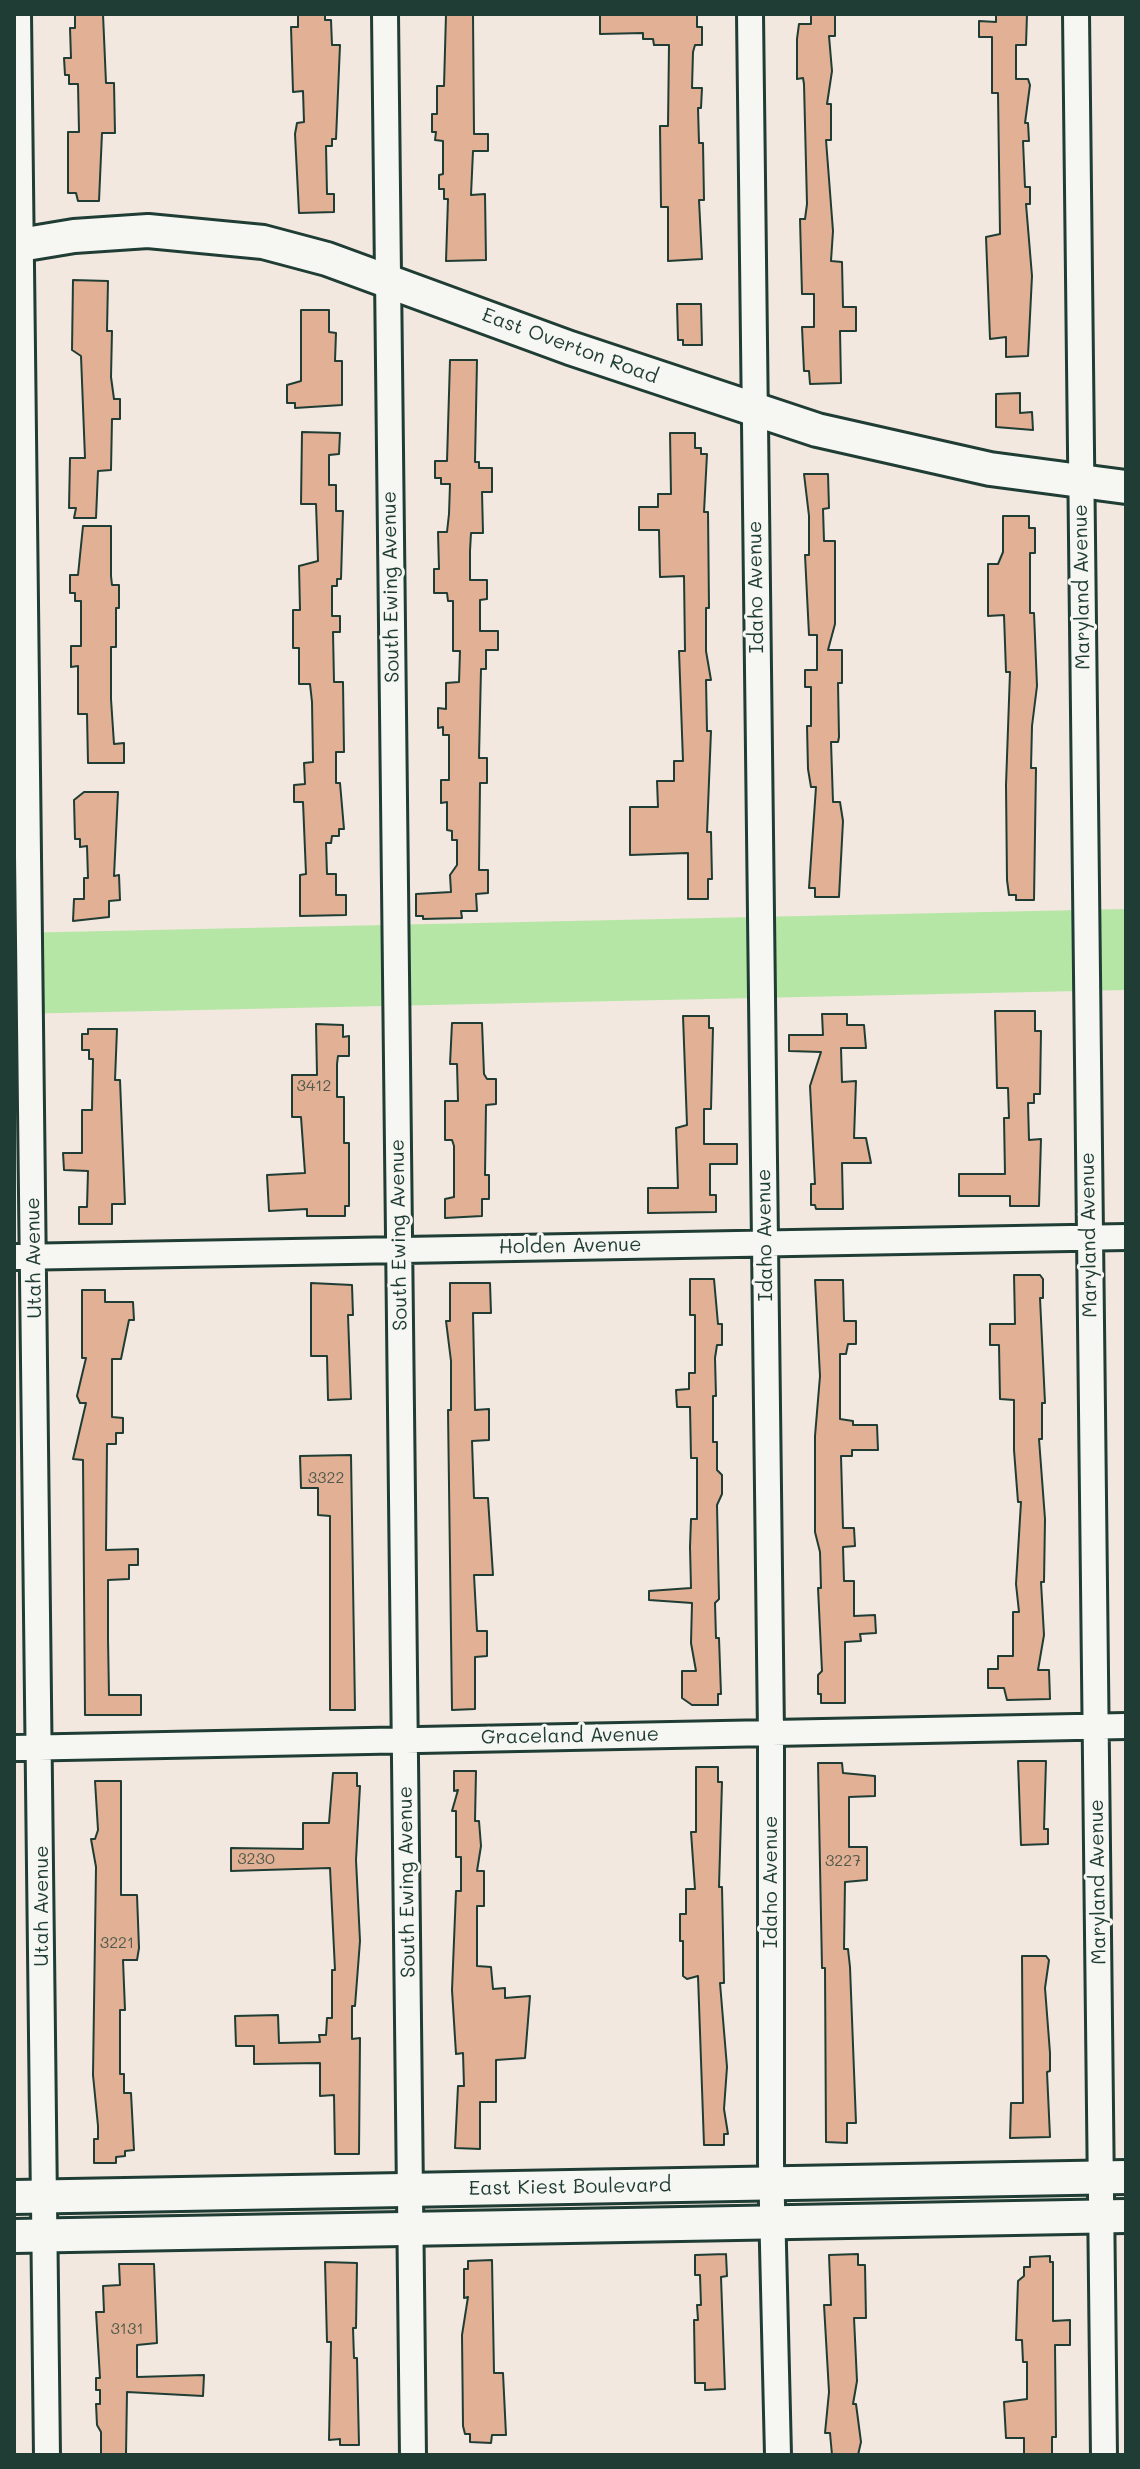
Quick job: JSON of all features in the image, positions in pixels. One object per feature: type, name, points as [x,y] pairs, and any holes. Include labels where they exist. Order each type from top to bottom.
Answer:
[{"type":"main road","name":"East Overton Road","points":[[17,246],[74,236],[148,231],[263,242],[387,280],[570,348],[753,409],[888,448],[990,469],[1126,487]]},
{"type":"main road","name":"East Kiest Boulevard","points":[[29,2197],[1114,2177]]},
{"type":"main road","name":"East Kiest Boulevard","points":[[29,2236],[1113,2216]]},
{"type":"street","name":"Utah Avenue","points":[[18,14],[24,1257],[41,1748],[29,2236],[47,2455]]},
{"type":"street","name":"South Ewing Avenue","points":[[385,14],[413,2455]]},
{"type":"street","name":"Idaho Avenue","points":[[750,14],[771,1734],[772,2183],[778,2455]]},
{"type":"street","name":"Maryland Avenue","points":[[1076,14],[1097,1727],[1114,2177],[1104,2455]]},
{"type":"street","name":"Holden Avenue","points":[[24,1257],[1126,1237]]},
{"type":"street","name":"Graceland Avenue","points":[[14,1748],[1126,1726]]},
{"type":"green space","points":[[1126,909],[1126,990],[14,1014],[14,933]]},
{"type":"building","points":[[75,14],[103,14],[106,83],[114,83],[115,133],[102,133],[99,201],[78,201],[76,193],[68,193],[68,132],[79,132],[78,84],[69,84],[64,58],[71,58],[70,28],[75,28]]},
{"type":"building","points":[[298,14],[325,14],[325,20],[331,20],[332,45],[340,45],[336,139],[332,139],[332,146],[326,146],[327,194],[334,194],[334,212],[299,213],[295,134],[297,123],[304,122],[303,91],[293,92],[291,27],[298,27]]},
{"type":"building","points":[[446,14],[473,14],[474,134],[488,134],[488,151],[473,151],[471,195],[485,194],[486,260],[446,261],[448,199],[444,199],[444,189],[439,189],[439,175],[443,174],[443,141],[435,140],[432,114],[437,114],[437,86],[444,86]]},
{"type":"building","points":[[600,14],[697,14],[697,27],[702,27],[702,45],[695,45],[693,52],[692,88],[702,88],[701,108],[698,108],[699,143],[703,143],[704,200],[699,200],[702,259],[668,261],[668,207],[661,207],[660,126],[668,126],[669,45],[654,45],[653,39],[643,39],[643,33],[600,34]]},
{"type":"building","points":[[811,14],[835,14],[835,36],[829,36],[832,71],[827,104],[831,104],[831,140],[826,140],[833,231],[831,261],[842,262],[843,307],[856,307],[856,331],[840,331],[841,383],[810,384],[809,371],[804,371],[802,327],[814,327],[814,294],[802,294],[800,219],[805,219],[807,204],[804,84],[803,78],[797,79],[797,39],[799,24],[811,24]]},
{"type":"building","points":[[996,14],[1027,14],[1026,45],[1016,45],[1016,79],[1028,79],[1030,85],[1025,123],[1028,123],[1029,141],[1023,141],[1025,187],[1030,187],[1030,204],[1026,204],[1032,276],[1028,356],[1006,357],[1006,337],[990,339],[986,237],[1000,234],[998,93],[992,93],[992,37],[979,37],[979,21],[996,22]]},
{"type":"building","points":[[73,280],[108,281],[107,331],[112,331],[111,377],[114,399],[120,399],[120,419],[112,419],[111,470],[98,471],[96,518],[74,518],[76,508],[69,508],[70,458],[85,458],[81,356],[72,350]]},
{"type":"building","points":[[677,304],[701,304],[702,345],[683,345],[683,340],[678,340]]},
{"type":"building","points":[[301,310],[329,310],[329,332],[336,333],[335,361],[342,361],[342,405],[295,408],[295,403],[287,403],[287,385],[301,381]]},
{"type":"building","points":[[450,360],[477,360],[475,462],[479,462],[479,468],[492,468],[492,492],[482,492],[483,533],[471,533],[470,551],[470,580],[487,580],[487,599],[480,600],[480,631],[498,631],[498,650],[486,650],[486,669],[481,669],[479,758],[487,758],[487,783],[480,783],[479,870],[488,870],[488,893],[476,894],[477,911],[461,911],[462,918],[423,919],[423,916],[416,916],[416,894],[451,892],[450,875],[457,865],[457,840],[452,840],[452,831],[447,830],[447,802],[441,803],[441,780],[449,780],[449,735],[443,735],[443,727],[438,728],[438,708],[446,709],[446,683],[459,682],[460,651],[453,651],[453,601],[448,601],[447,593],[434,593],[434,569],[439,569],[438,532],[447,532],[449,514],[450,484],[441,484],[441,478],[435,478],[435,461],[447,461]]},
{"type":"building","points":[[1020,393],[1020,413],[1032,412],[1033,430],[996,427],[996,394]]},
{"type":"building","points":[[302,432],[340,433],[339,454],[329,455],[329,485],[336,485],[336,511],[343,511],[341,579],[337,579],[337,586],[332,586],[332,616],[340,616],[340,632],[333,632],[334,682],[343,682],[344,752],[336,752],[336,783],[340,783],[344,829],[339,829],[339,836],[332,836],[331,843],[326,843],[327,874],[336,874],[336,895],[346,895],[346,915],[300,916],[300,875],[306,874],[303,802],[294,802],[294,785],[305,784],[304,763],[313,762],[312,702],[310,684],[299,684],[299,648],[293,648],[293,610],[300,610],[299,566],[318,561],[316,504],[301,504]]},
{"type":"building","points":[[670,433],[695,433],[695,448],[701,448],[701,454],[707,454],[704,512],[708,512],[709,608],[706,608],[706,651],[711,680],[706,680],[707,731],[711,731],[707,832],[711,832],[712,879],[708,879],[708,899],[688,899],[688,853],[630,855],[630,807],[658,807],[657,781],[674,781],[674,761],[683,761],[679,651],[685,651],[684,576],[660,577],[659,530],[639,530],[639,507],[658,507],[658,494],[671,494]]},
{"type":"building","points":[[804,474],[828,474],[829,508],[823,509],[824,541],[835,541],[835,624],[828,650],[842,650],[842,683],[838,683],[839,737],[838,742],[831,742],[833,802],[840,802],[843,821],[839,897],[815,897],[815,888],[809,888],[816,787],[811,787],[808,769],[807,726],[811,726],[811,687],[805,687],[805,670],[817,670],[817,635],[809,635],[805,555],[809,555],[809,516]]},
{"type":"building","points":[[1003,516],[1029,516],[1029,528],[1035,528],[1035,553],[1030,553],[1030,613],[1034,613],[1037,686],[1031,768],[1036,768],[1034,900],[1016,900],[1016,895],[1009,895],[1007,880],[1010,672],[1006,672],[1004,615],[988,616],[988,564],[998,564],[1003,552]]},
{"type":"building","points":[[83,526],[111,526],[111,576],[112,585],[119,585],[119,608],[116,608],[116,647],[111,647],[111,699],[114,744],[124,743],[124,763],[88,763],[87,714],[78,714],[78,666],[71,667],[71,646],[81,646],[81,601],[75,601],[75,593],[70,593],[70,575],[78,575]]},
{"type":"building","points":[[84,792],[118,792],[114,876],[119,875],[120,900],[109,901],[109,917],[73,921],[74,899],[84,899],[84,878],[88,878],[87,846],[80,847],[80,839],[75,839],[74,800]]},
{"type":"building","points":[[995,1011],[1035,1011],[1035,1031],[1041,1031],[1040,1094],[1034,1094],[1034,1103],[1028,1103],[1029,1140],[1041,1139],[1039,1206],[1010,1206],[1010,1196],[959,1196],[959,1174],[1005,1174],[1004,1118],[1009,1118],[1008,1088],[997,1088]]},
{"type":"building","points":[[822,1014],[847,1014],[847,1025],[864,1025],[866,1048],[841,1048],[842,1082],[856,1081],[854,1138],[866,1138],[871,1163],[842,1163],[843,1209],[816,1209],[815,1205],[811,1205],[811,1184],[815,1184],[810,1086],[821,1052],[789,1051],[789,1035],[823,1035]]},
{"type":"building","points":[[683,1016],[709,1016],[709,1028],[713,1028],[711,1109],[704,1109],[704,1144],[737,1144],[737,1164],[710,1164],[710,1195],[716,1195],[716,1212],[648,1213],[648,1188],[678,1188],[676,1128],[687,1125]]},
{"type":"building","points":[[452,1023],[482,1023],[484,1074],[487,1079],[496,1079],[496,1104],[486,1105],[485,1175],[489,1175],[489,1199],[482,1199],[482,1216],[445,1218],[445,1199],[454,1197],[454,1146],[452,1140],[445,1140],[445,1101],[458,1101],[457,1064],[450,1064]]},
{"type":"building","points":[[316,1024],[343,1025],[343,1037],[349,1036],[349,1056],[338,1056],[337,1064],[337,1097],[344,1097],[344,1143],[349,1143],[349,1206],[345,1206],[345,1216],[307,1216],[307,1209],[269,1211],[267,1175],[305,1173],[301,1117],[292,1117],[292,1075],[317,1075]]},
{"type":"building","points":[[88,1029],[117,1029],[115,1080],[120,1080],[125,1204],[112,1204],[112,1224],[79,1224],[79,1207],[87,1207],[88,1171],[64,1170],[63,1153],[82,1153],[82,1110],[92,1110],[93,1059],[89,1059],[89,1050],[82,1050],[82,1034],[88,1034]]},
{"type":"building","points":[[1014,1275],[1040,1275],[1043,1279],[1043,1298],[1040,1298],[1045,1403],[1042,1403],[1042,1439],[1039,1439],[1045,1519],[1044,1582],[1041,1582],[1044,1635],[1038,1670],[1049,1670],[1050,1699],[1007,1700],[1004,1688],[988,1688],[988,1669],[998,1669],[998,1656],[1013,1656],[1013,1612],[1019,1612],[1016,1584],[1021,1502],[1018,1502],[1014,1450],[1014,1400],[1000,1399],[999,1345],[990,1345],[990,1324],[1015,1324]]},
{"type":"building","points":[[690,1279],[714,1279],[718,1324],[722,1324],[722,1345],[717,1345],[715,1358],[716,1396],[713,1396],[713,1442],[717,1442],[717,1470],[722,1475],[722,1494],[717,1505],[719,1599],[715,1603],[721,1694],[718,1694],[718,1705],[692,1705],[682,1698],[682,1671],[696,1671],[691,1643],[692,1603],[649,1600],[649,1591],[691,1588],[691,1519],[697,1519],[697,1458],[691,1458],[690,1407],[677,1407],[676,1390],[689,1389],[689,1373],[695,1373],[695,1315],[690,1315]]},
{"type":"building","points":[[815,1280],[843,1280],[844,1321],[856,1321],[856,1344],[848,1344],[846,1354],[840,1354],[840,1419],[853,1421],[853,1425],[877,1425],[878,1450],[852,1450],[852,1456],[841,1456],[843,1528],[854,1528],[855,1546],[843,1547],[844,1581],[854,1581],[854,1616],[875,1615],[876,1633],[860,1634],[861,1641],[845,1642],[845,1703],[821,1703],[821,1694],[818,1694],[818,1675],[822,1671],[818,1588],[821,1588],[820,1552],[815,1532],[815,1436],[820,1376]]},
{"type":"building","points":[[311,1283],[352,1285],[353,1315],[348,1315],[351,1399],[328,1400],[327,1356],[311,1356]]},
{"type":"building","points":[[450,1283],[490,1283],[491,1313],[473,1313],[475,1410],[489,1409],[489,1440],[472,1441],[474,1498],[488,1498],[493,1575],[474,1575],[477,1631],[487,1631],[487,1656],[475,1657],[475,1709],[452,1710],[448,1410],[451,1410],[451,1361],[446,1321],[450,1321]]},
{"type":"building","points":[[82,1290],[105,1290],[105,1302],[133,1302],[134,1320],[129,1320],[121,1359],[112,1359],[112,1417],[123,1418],[123,1433],[116,1433],[116,1444],[107,1444],[106,1550],[138,1549],[138,1565],[129,1565],[129,1579],[108,1580],[109,1695],[141,1695],[141,1715],[85,1715],[83,1460],[73,1459],[86,1403],[80,1403],[77,1396],[86,1358],[82,1358]]},
{"type":"building","points":[[351,1455],[355,1710],[330,1710],[330,1516],[318,1515],[318,1488],[301,1488],[300,1456]]},
{"type":"building","points":[[1018,1761],[1046,1761],[1044,1829],[1048,1829],[1048,1844],[1021,1845]]},
{"type":"building","points":[[818,1763],[842,1763],[843,1773],[875,1776],[875,1796],[849,1797],[849,1847],[867,1847],[867,1880],[845,1882],[844,1949],[848,1949],[850,1967],[856,2123],[847,2123],[847,2143],[826,2142],[825,1968],[822,1968]]},
{"type":"building","points":[[696,1767],[718,1767],[718,1782],[722,1782],[719,1887],[722,1887],[724,1983],[720,1983],[727,2067],[724,2109],[728,2134],[724,2134],[724,2145],[704,2145],[698,1976],[687,1979],[683,1976],[683,1941],[680,1941],[680,1914],[686,1914],[686,1889],[695,1889],[691,1832],[696,1832]]},
{"type":"building","points":[[454,1771],[476,1771],[475,1821],[479,1821],[481,1846],[477,1871],[484,1871],[484,1906],[477,1906],[477,1966],[491,1967],[493,1989],[505,1988],[505,1998],[530,1996],[525,2058],[496,2060],[496,2102],[480,2102],[480,2149],[455,2148],[458,2086],[464,2086],[463,2053],[456,2054],[452,1990],[456,1891],[461,1891],[461,1857],[456,1857],[456,1811],[452,1811],[458,1790],[454,1791]]},
{"type":"building","points":[[333,1773],[357,1773],[357,1786],[360,1786],[356,1860],[360,1941],[355,2006],[352,2006],[352,2039],[360,2038],[359,2154],[335,2154],[334,2095],[320,2096],[320,2063],[254,2064],[254,2046],[236,2046],[235,2016],[278,2015],[279,2043],[320,2042],[319,2035],[326,2035],[327,2018],[332,2018],[332,1970],[335,1970],[330,1868],[231,1871],[231,1848],[303,1849],[303,1823],[329,1823]]},
{"type":"building","points":[[95,1781],[121,1781],[121,1895],[137,1895],[139,1948],[137,1960],[123,1960],[125,2010],[120,2010],[120,2074],[124,2074],[124,2093],[131,2093],[134,2150],[116,2157],[116,2163],[94,2163],[94,2139],[98,2139],[93,2075],[96,1867],[91,1839],[95,1839],[98,1830]]},
{"type":"building","points":[[1022,1956],[1046,1956],[1049,1960],[1045,1988],[1050,2053],[1050,2071],[1047,2072],[1050,2137],[1010,2138],[1011,2103],[1023,2103]]},
{"type":"building","points":[[726,2254],[727,2276],[721,2277],[725,2389],[705,2390],[705,2383],[695,2383],[694,2320],[698,2320],[697,2305],[701,2305],[700,2275],[695,2275],[695,2255]]},
{"type":"building","points":[[858,2254],[858,2265],[865,2265],[866,2318],[854,2318],[857,2381],[853,2404],[856,2404],[861,2442],[858,2455],[832,2455],[830,2433],[825,2433],[829,2392],[824,2305],[831,2305],[829,2255]]},
{"type":"building","points":[[1050,2256],[1050,2262],[1053,2262],[1053,2321],[1070,2320],[1070,2345],[1055,2345],[1056,2437],[1052,2437],[1052,2455],[1024,2455],[1024,2438],[1006,2438],[1004,2402],[1027,2399],[1027,2362],[1023,2362],[1022,2340],[1016,2340],[1018,2281],[1024,2276],[1024,2267],[1030,2267],[1030,2257]]},
{"type":"building","points":[[492,2260],[494,2373],[503,2373],[506,2435],[492,2435],[491,2443],[470,2442],[470,2434],[465,2434],[463,2426],[462,2335],[468,2297],[464,2298],[464,2269],[468,2269],[468,2261]]},
{"type":"building","points":[[325,2262],[357,2263],[356,2328],[353,2328],[354,2358],[357,2358],[359,2445],[340,2445],[340,2439],[329,2440],[331,2342],[327,2342]]},
{"type":"building","points":[[119,2264],[154,2264],[157,2343],[137,2345],[137,2377],[204,2375],[203,2396],[127,2392],[126,2455],[101,2455],[96,2404],[100,2404],[100,2390],[96,2390],[96,2378],[100,2378],[96,2312],[104,2312],[103,2286],[120,2285]]}]
